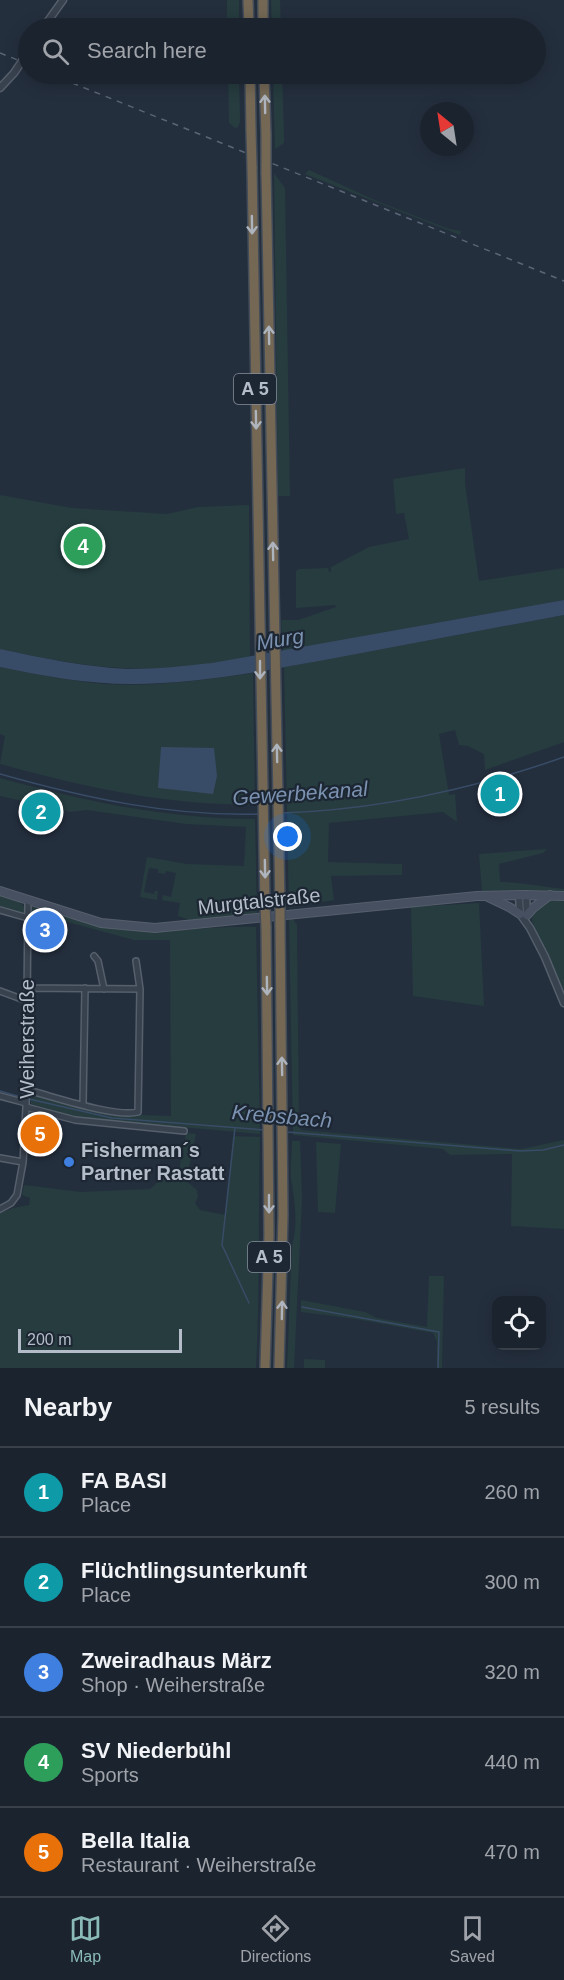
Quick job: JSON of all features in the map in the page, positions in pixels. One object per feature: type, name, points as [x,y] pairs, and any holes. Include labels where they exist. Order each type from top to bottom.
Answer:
[{"type":"highway","points":[[248,0],[249,18]]},
{"type":"highway","points":[[262,0],[263,18]]},
{"type":"highway","name":"A 5","points":[[250,84],[269,1124],[269,1235],[265,1368]]},
{"type":"highway","name":"A 5","points":[[264,84],[283,1125],[279,1368]]},
{"type":"main road","name":"Murgtalstraße","points":[[0,891],[101,923],[155,928],[484,895],[564,896]]},
{"type":"main road","points":[[484,895],[524,915],[550,895]]},
{"type":"street","points":[[50,18],[63,0]]},
{"type":"street","points":[[0,88],[18,67]]},
{"type":"street","points":[[523,895],[524,915],[545,957],[564,1004]]},
{"type":"street","name":"Weiherstraße","points":[[3,1208],[17,1195],[23,1162],[27,1100],[28,901]]},
{"type":"street","points":[[0,910],[28,918]]},
{"type":"street","points":[[94,957],[98,961],[104,989]]},
{"type":"street","points":[[0,1096],[83,1104],[115,1112],[136,1113],[139,1110],[140,989],[136,961]]},
{"type":"street","points":[[27,988],[140,989]]},
{"type":"street","points":[[83,1104],[85,988]]},
{"type":"street","points":[[0,991],[27,1001]]},
{"type":"street","points":[[27,1100],[75,1120],[184,1131]]},
{"type":"street","points":[[0,1158],[23,1162]]},
{"type":"green space","points":[[227,0],[239,0],[239,18],[227,18]]},
{"type":"green space","points":[[271,0],[280,0],[281,18],[272,18]]},
{"type":"green space","points":[[228,84],[239,84],[240,122],[235,128],[229,123]]},
{"type":"green space","points":[[273,84],[282,84],[284,143],[275,149]]},
{"type":"green space","points":[[309,170],[377,201],[449,229],[461,231],[460,235],[305,174]]},
{"type":"green space","points":[[274,173],[285,188],[290,496],[278,496]]},
{"type":"green space","points":[[465,468],[465,483],[479,581],[564,568],[564,600],[283,651],[281,620],[298,620],[336,607],[335,605],[296,608],[296,571],[328,568],[331,572],[331,567],[369,547],[409,539],[404,513],[396,514],[393,479]]},
{"type":"green space","points":[[0,495],[72,508],[167,514],[198,507],[249,505],[250,657],[186,667],[143,669],[61,661],[0,649]]},
{"type":"green space","points":[[564,615],[564,742],[485,770],[484,754],[468,746],[459,745],[455,730],[439,734],[449,795],[455,794],[457,822],[443,812],[329,823],[328,862],[402,864],[402,875],[331,876],[334,900],[289,908],[284,667]]},
{"type":"green space","points":[[0,667],[79,681],[124,685],[179,682],[253,673],[255,805],[198,803],[142,796],[70,782],[0,764],[5,736],[0,734]]},
{"type":"green space","points":[[0,778],[126,807],[190,816],[255,819],[257,913],[189,920],[178,916],[180,903],[162,900],[163,895],[171,897],[176,873],[166,871],[165,874],[158,873],[158,869],[149,868],[144,892],[154,894],[158,891],[157,900],[140,897],[147,857],[187,864],[244,866],[246,827],[186,824],[87,810],[71,812],[0,796]]},
{"type":"green space","points":[[547,849],[543,853],[499,864],[500,882],[564,889],[564,892],[482,891],[479,854]]},
{"type":"green space","points":[[0,895],[20,902],[25,912],[21,914],[0,907]]},
{"type":"green space","points":[[548,900],[564,901],[564,996],[532,921],[535,911]]},
{"type":"green space","points":[[479,903],[484,1006],[413,996],[411,907]]},
{"type":"green space","points":[[38,906],[96,923],[132,930],[256,927],[260,1134],[90,1119],[31,1104],[31,1095],[112,1114],[171,1116],[170,940],[134,940],[31,912],[32,907]]},
{"type":"green space","points":[[289,919],[293,919],[297,925],[299,1125],[301,1130],[521,1149],[564,1140],[564,1229],[511,1226],[512,1154],[450,1155],[443,1149],[293,1135]]},
{"type":"green space","points":[[186,1133],[196,1134],[186,1181],[197,1190],[198,1197],[195,1203],[200,1210],[225,1215],[233,1136],[260,1137],[256,1368],[0,1368],[0,1213],[29,1205],[30,1198],[22,1195],[24,1185],[81,1192],[150,1189],[165,1176],[179,1174]]},
{"type":"green space","points":[[292,1141],[300,1141],[302,1200],[294,1368],[287,1368],[295,1223],[291,1174]]},
{"type":"green space","points":[[316,1142],[341,1144],[335,1213],[318,1212]]},
{"type":"green space","points":[[429,1276],[444,1276],[442,1368],[437,1368],[437,1342],[433,1333],[301,1312],[301,1300],[427,1327]]},
{"type":"green space","points":[[304,1359],[325,1360],[325,1368],[304,1368]]},
{"type":"water","points":[[564,600],[564,615],[234,676],[183,682],[115,684],[65,679],[0,667],[0,649],[48,659],[112,668],[160,668],[212,663]]},
{"type":"water","points":[[161,747],[214,748],[217,776],[213,794],[158,788]]},
{"type":"waterway","name":"Gewerbekanal","points":[[281,813],[353,807],[424,796],[495,779],[564,757]]},
{"type":"waterway","name":"Gewerbekanal","points":[[0,774],[64,791],[129,804],[195,812],[261,814]]},
{"type":"waterway","name":"Krebsbach","points":[[0,1091],[24,1098]]},
{"type":"waterway","name":"Krebsbach","points":[[29,1099],[112,1118],[265,1130]]},
{"type":"waterway","points":[[235,1128],[222,1245],[249,1303]]},
{"type":"waterway","name":"Krebsbach","points":[[287,1132],[520,1151],[543,1150],[564,1145]]},
{"type":"waterway","points":[[302,1307],[439,1332],[438,1368]]},
{"type":"railway","points":[[0,53],[18,60]]},
{"type":"railway","points":[[75,84],[564,281]]},
{"type":"place","name":"SV Niederbühl","points":[[83,546]]},
{"type":"place","name":"FA BASI","points":[[500,794]]},
{"type":"place","name":"Flüchtlingsunterkunft","points":[[41,812]]},
{"type":"place","name":"Zweiradhaus März","points":[[45,930]]},
{"type":"place","name":"Bella Italia","points":[[40,1134]]},
{"type":"place","name":"Fisherman´s Partner Rastatt","points":[[69,1162]]},
{"type":"water label","name":"Murg","points":[[280,639]]}]
